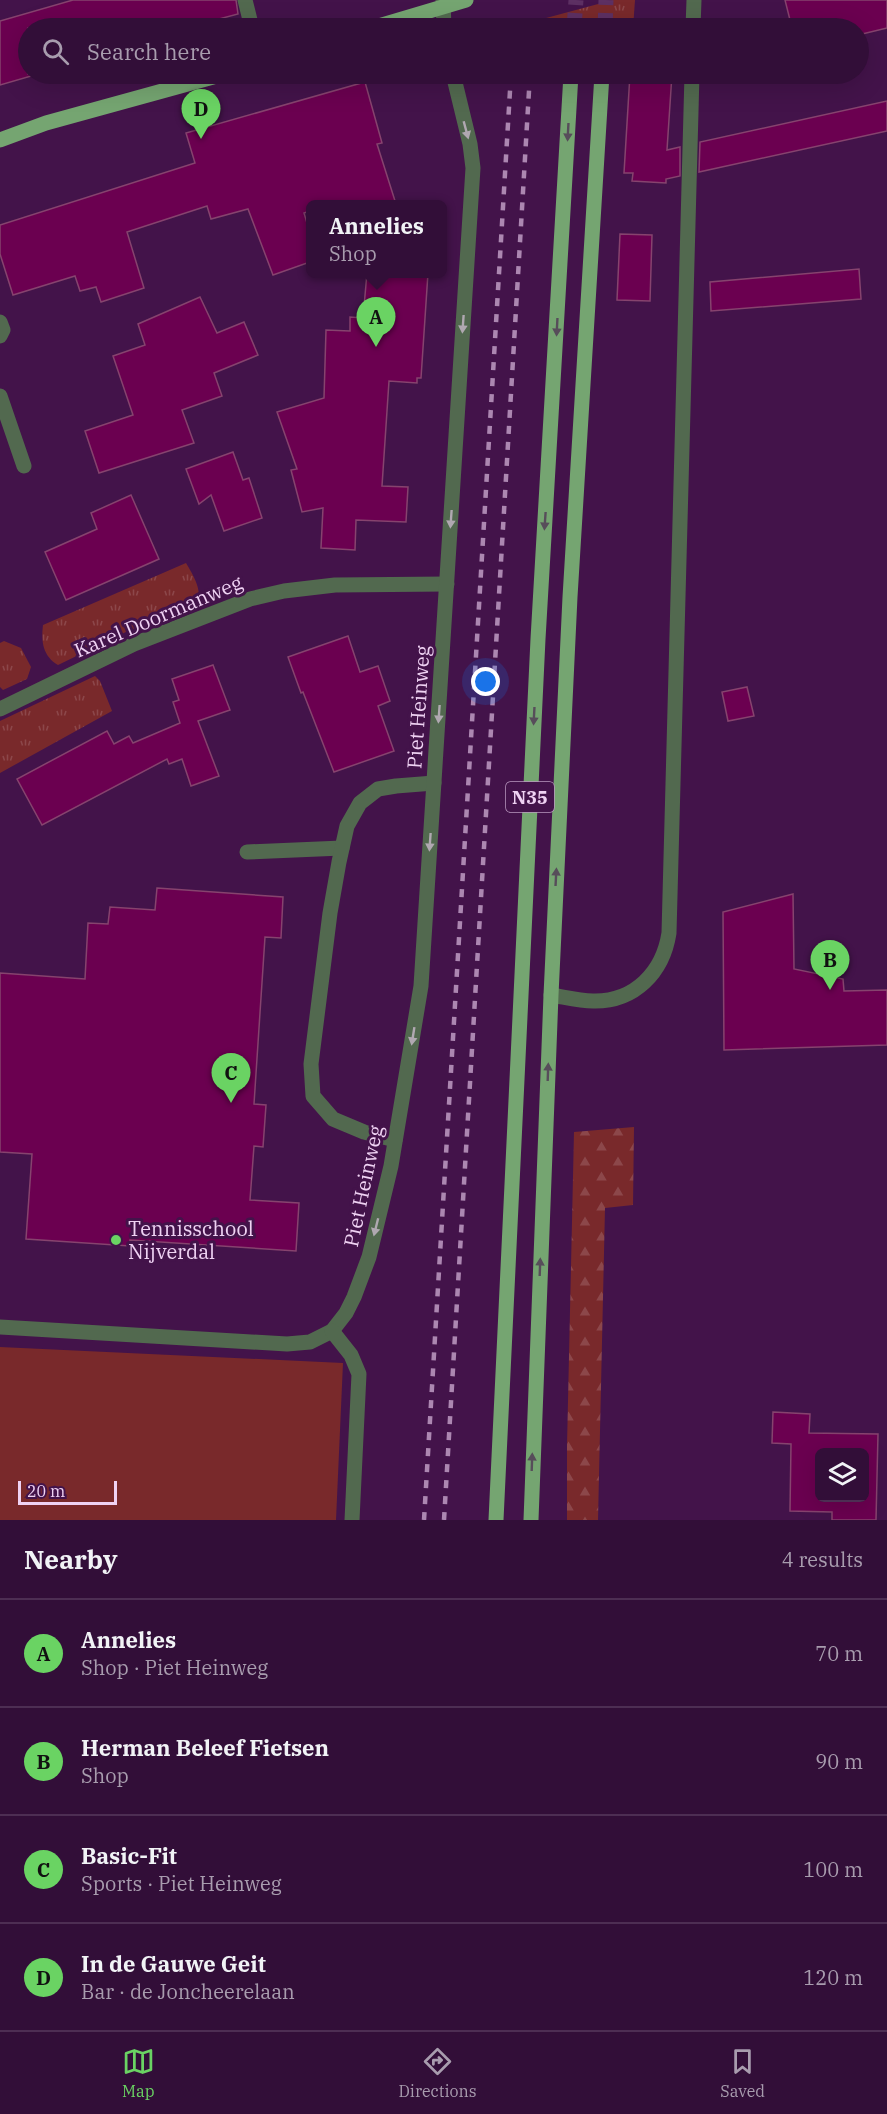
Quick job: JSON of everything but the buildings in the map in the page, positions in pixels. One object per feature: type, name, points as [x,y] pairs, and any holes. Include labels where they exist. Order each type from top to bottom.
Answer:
[{"type":"main road","points":[[400,18],[443,3],[466,0]]},
{"type":"main road","points":[[0,140],[46,123],[188,84]]},
{"type":"main road","name":"N35","points":[[496,1520],[538,639],[570,84]]},
{"type":"main road","name":"N35","points":[[531,1520],[551,995],[570,597],[601,84]]},
{"type":"street","points":[[245,0],[250,18]]},
{"type":"street","points":[[693,18],[694,0]]},
{"type":"street","points":[[443,3],[444,18]]},
{"type":"street","name":"Piet Heinweg","points":[[332,1332],[354,1297],[369,1257],[391,1166],[421,986],[473,168],[470,144],[455,84]]},
{"type":"street","points":[[551,995],[592,1001],[619,998],[632,992],[652,975],[667,948],[692,84]]},
{"type":"street","points":[[0,322],[3,330],[0,336]]},
{"type":"street","points":[[0,396],[24,466]]},
{"type":"street","name":"Karel Doormanweg","points":[[0,709],[134,644],[250,599],[284,591],[334,585],[447,584]]},
{"type":"street","points":[[395,1140],[364,1132],[333,1119],[313,1096],[311,1064],[330,913],[347,826],[360,803],[378,789],[434,783]]},
{"type":"street","points":[[246,852],[342,848]]},
{"type":"street","points":[[0,1327],[287,1344],[310,1342],[332,1332],[351,1355],[359,1374],[352,1520]]},
{"type":"green space","points":[[613,0],[635,0],[634,18],[546,18]]},
{"type":"green space","points":[[186,563],[198,587],[198,603],[128,631],[58,665],[46,653],[42,637],[43,625]]},
{"type":"green space","points":[[4,641],[21,648],[31,667],[27,679],[3,690],[0,687],[0,643]]},
{"type":"green space","points":[[95,676],[100,681],[112,711],[0,773],[0,721]]},
{"type":"green space","points":[[634,1127],[633,1205],[605,1208],[598,1520],[567,1520],[574,1132]]},
{"type":"green space","points":[[0,1347],[343,1363],[336,1520],[0,1520]]},
{"type":"tunnel","points":[[575,18],[576,0]]},
{"type":"tunnel","points":[[605,18],[606,0]]},
{"type":"railway","points":[[424,1520],[510,84]]},
{"type":"railway","points":[[444,1520],[529,84]]},
{"type":"place","name":"In de Gauwe Geit","points":[[201,139]]},
{"type":"place","name":"Annelies","points":[[376,347]]},
{"type":"place","name":"Herman Beleef Fietsen","points":[[830,990]]},
{"type":"place","name":"Basic-Fit","points":[[231,1103]]},
{"type":"place","name":"Tennisschool Nijverdal","points":[[116,1240]]}]
